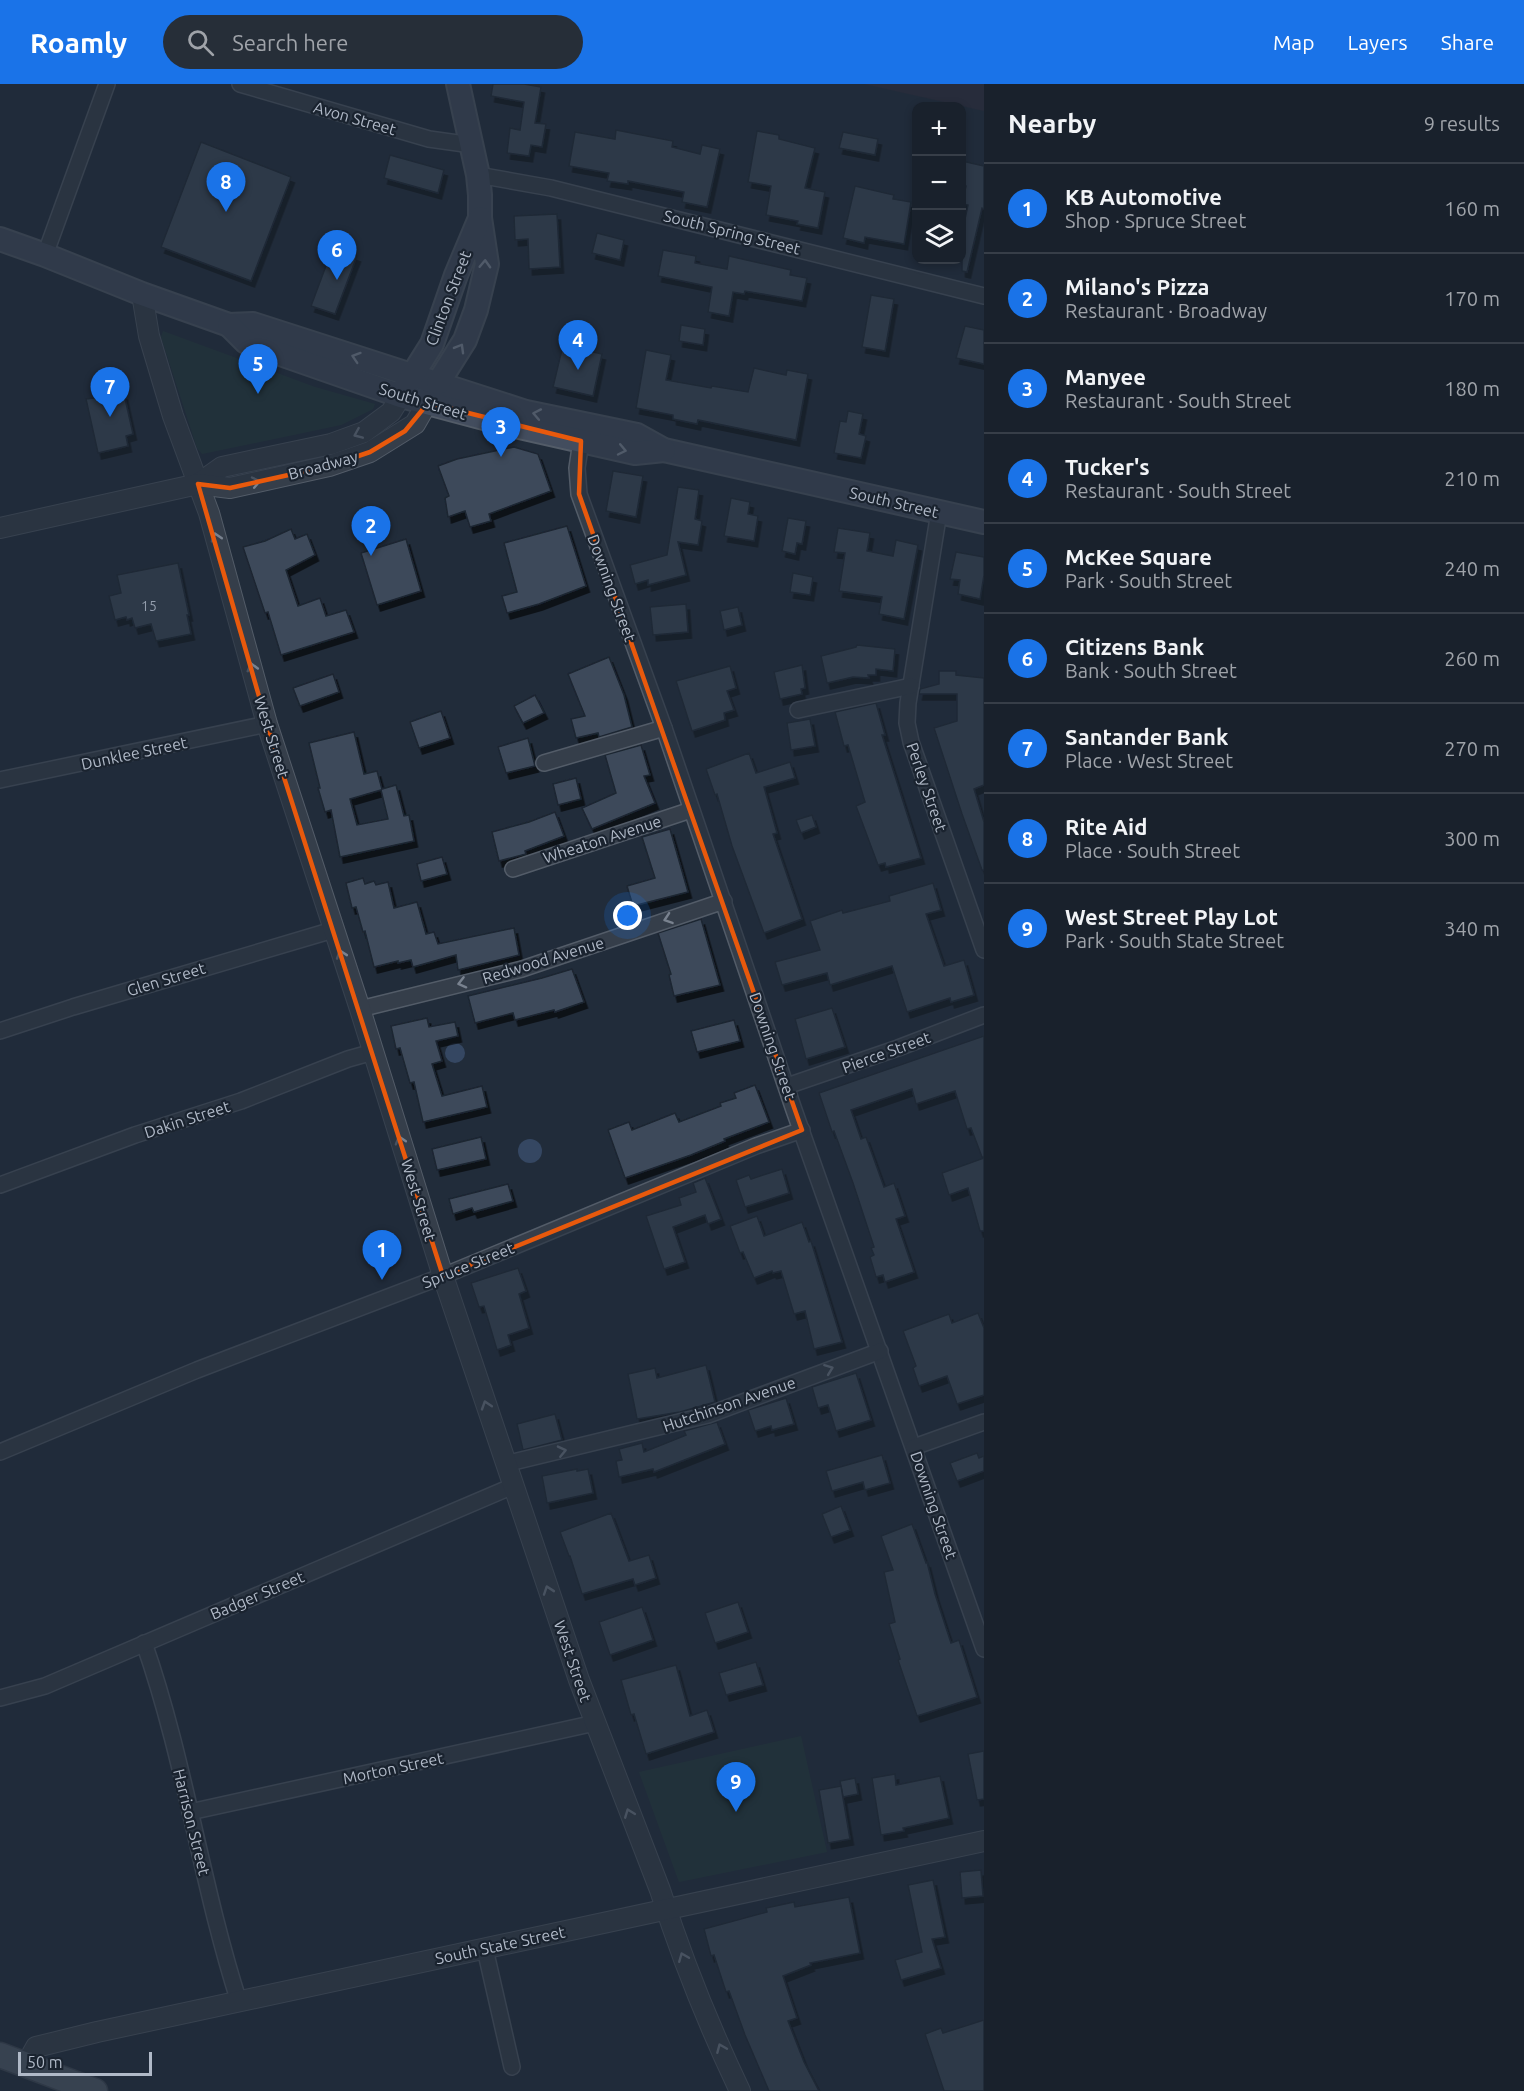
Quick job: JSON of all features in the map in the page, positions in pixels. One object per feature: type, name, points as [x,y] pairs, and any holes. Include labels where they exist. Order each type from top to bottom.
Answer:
[{"type":"main road","name":"Clinton Street","points":[[433,393],[465,340],[476,310],[487,264],[480,218],[478,175],[458,84]]},
{"type":"main road","name":"Clinton Street","points":[[411,375],[432,344],[456,275],[480,218]]},
{"type":"main road","name":"South Street","points":[[0,239],[229,325],[253,324],[411,375],[433,393],[510,425],[635,453],[664,450]]},
{"type":"main road","name":"South Street","points":[[229,325],[246,342],[400,396],[433,393],[637,435],[664,450],[984,522]]},
{"type":"main road","name":"Broadway","points":[[400,396],[411,375]]},
{"type":"main road","points":[[0,2055],[95,2091]]},
{"type":"street","points":[[45,255],[107,84]]},
{"type":"street","name":"Avon Street","points":[[240,84],[429,139],[472,145]]},
{"type":"street","name":"South Spring Street","points":[[478,175],[551,188],[984,296]]},
{"type":"street","name":"West Street","points":[[142,294],[149,336],[173,416],[223,560],[267,724],[505,1464],[595,1723],[702,2004],[740,2091]]},
{"type":"street","name":"Broadway","points":[[0,528],[198,484],[230,488],[329,466],[370,452],[416,424],[433,393]]},
{"type":"street","name":"Broadway","points":[[198,484],[222,467],[331,444],[364,432],[391,412],[400,396]]},
{"type":"street","name":"Downing Street","points":[[581,441],[577,468],[579,494],[664,728],[984,1649]]},
{"type":"street","name":"Perley Street","points":[[939,512],[911,686],[908,723],[911,742],[984,950]]},
{"type":"street","points":[[798,710],[911,686]]},
{"type":"street","name":"Dunklee Street","points":[[0,780],[267,724]]},
{"type":"street","points":[[544,763],[664,728]]},
{"type":"street","name":"Wheaton Avenue","points":[[513,869],[691,810]]},
{"type":"street","name":"Redwood Avenue","points":[[360,1009],[522,969],[724,901]]},
{"type":"street","name":"Glen Street","points":[[0,1031],[73,1006],[333,930]]},
{"type":"street","name":"Pierce Street","points":[[787,1086],[898,1048],[984,1015]]},
{"type":"street","name":"Dakin Street","points":[[0,1185],[135,1135],[241,1101],[348,1059],[373,1052]]},
{"type":"street","name":"Spruce Street","points":[[0,1452],[197,1370],[443,1276],[756,1146],[802,1130]]},
{"type":"street","name":"Hutchinson Avenue","points":[[505,1464],[708,1415],[880,1350]]},
{"type":"street","points":[[914,1447],[984,1422]]},
{"type":"street","name":"Badger Street","points":[[0,1698],[45,1686],[513,1486]]},
{"type":"street","name":"Harrison Street","points":[[144,1643],[162,1697],[219,1937],[239,2002]]},
{"type":"street","name":"Morton Street","points":[[190,1812],[595,1723]]},
{"type":"street","name":"South State Street","points":[[26,2065],[36,2047],[984,1841]]},
{"type":"street","points":[[485,1949],[512,2067]]},
{"type":"highlighted area","points":[[428,403],[581,441],[579,494],[802,1130],[443,1276],[267,724],[198,484],[230,488],[329,466],[370,452],[405,431]]},
{"type":"shaded area","points":[[864,84],[984,84],[984,111],[966,107],[966,102],[944,102]]},
{"type":"green space","points":[[163,331],[315,387],[375,404],[373,409],[341,425],[202,454],[197,448],[161,337]]},
{"type":"green space","points":[[801,1736],[827,1852],[679,1882],[639,1772]]},
{"type":"water","points":[[451,1043],[459,1043],[465,1049],[465,1057],[459,1063],[451,1063],[445,1057],[445,1049]]},
{"type":"water","points":[[530,1139],[538,1143],[542,1151],[538,1159],[530,1163],[522,1159],[518,1151],[522,1143]]},
{"type":"building","points":[[493,84],[524,84],[541,87],[535,123],[546,124],[542,147],[531,145],[529,156],[507,153],[510,128],[520,130],[524,102],[491,96]]},
{"type":"building","points":[[616,130],[673,141],[672,147],[700,154],[702,145],[720,149],[707,207],[682,202],[684,192],[628,181],[628,184],[607,181],[609,173],[569,166],[575,132],[615,139]]},
{"type":"building","points":[[757,131],[779,135],[779,139],[815,148],[805,188],[825,192],[818,228],[797,224],[798,221],[766,215],[771,186],[748,182]]},
{"type":"building","points":[[843,132],[878,139],[875,155],[839,148]]},
{"type":"building","points":[[201,142],[291,177],[251,281],[161,247]]},
{"type":"building","points":[[390,155],[444,170],[438,193],[384,178]]},
{"type":"building","points":[[966,162],[984,166],[984,209],[982,208],[967,272],[962,271],[962,264],[966,264],[968,205],[966,205]]},
{"type":"building","points":[[855,186],[894,195],[893,199],[911,202],[904,244],[865,237],[864,243],[843,238]]},
{"type":"building","points":[[557,214],[560,267],[529,269],[528,239],[515,240],[514,216]]},
{"type":"building","points":[[597,233],[624,240],[620,260],[592,253]]},
{"type":"building","points":[[333,247],[357,256],[335,314],[311,306]]},
{"type":"building","points":[[663,250],[696,256],[695,263],[727,269],[729,256],[791,270],[790,275],[807,278],[802,301],[745,291],[744,294],[733,292],[729,316],[708,312],[712,287],[658,276]]},
{"type":"building","points":[[871,295],[894,299],[885,351],[862,347]]},
{"type":"building","points":[[681,325],[705,329],[703,345],[679,341]]},
{"type":"building","points":[[965,326],[984,330],[984,364],[956,358]]},
{"type":"building","points":[[563,345],[602,354],[593,396],[553,387]]},
{"type":"building","points":[[646,350],[671,355],[666,380],[711,388],[712,386],[748,392],[754,368],[786,375],[787,370],[808,374],[796,440],[698,420],[697,424],[673,419],[673,415],[636,408]]},
{"type":"building","points":[[124,394],[133,434],[126,436],[128,446],[98,453],[86,399]]},
{"type":"building","points":[[848,411],[863,414],[859,434],[866,436],[861,458],[834,453],[840,421],[846,422]]},
{"type":"building","points":[[514,447],[538,454],[551,491],[489,514],[491,521],[470,527],[465,511],[448,517],[445,498],[449,496],[438,466],[457,459]]},
{"type":"building","points":[[613,471],[643,476],[636,517],[606,511]]},
{"type":"building","points":[[678,487],[699,490],[695,519],[702,521],[698,545],[678,542],[686,575],[648,585],[648,580],[635,584],[630,565],[667,555]]},
{"type":"building","points":[[731,498],[750,502],[748,514],[758,516],[754,541],[724,536]]},
{"type":"building","points":[[788,518],[806,521],[802,544],[797,543],[795,554],[782,551]]},
{"type":"building","points":[[567,526],[586,586],[539,604],[507,613],[502,596],[517,592],[504,543]]},
{"type":"building","points":[[838,528],[870,533],[867,551],[893,556],[896,540],[918,545],[904,619],[879,614],[882,597],[839,591],[845,553],[834,552]]},
{"type":"building","points":[[291,529],[295,539],[307,534],[315,555],[286,570],[298,606],[320,598],[326,616],[346,610],[354,632],[281,655],[268,612],[265,613],[243,547],[265,541]]},
{"type":"building","points":[[406,539],[421,591],[377,605],[361,553]]},
{"type":"building","points":[[956,552],[984,557],[980,599],[958,594],[960,580],[950,579]]},
{"type":"building","points":[[178,563],[191,634],[156,641],[151,624],[135,628],[132,618],[115,620],[109,596],[121,593],[117,575]]},
{"type":"building","points":[[793,573],[813,577],[810,595],[790,592]]},
{"type":"building","points":[[686,604],[688,632],[653,635],[650,607]]},
{"type":"building","points":[[738,607],[742,625],[724,630],[720,611]]},
{"type":"building","points":[[857,645],[895,649],[893,671],[876,669],[876,675],[868,675],[869,678],[853,677],[827,683],[821,656]]},
{"type":"building","points":[[609,657],[624,695],[632,727],[599,737],[598,733],[576,738],[571,719],[585,716],[568,674]]},
{"type":"building","points":[[802,665],[805,688],[801,689],[802,694],[780,699],[774,672]]},
{"type":"building","points":[[730,666],[736,688],[727,691],[734,710],[724,713],[725,720],[692,731],[676,681]]},
{"type":"building","points":[[939,671],[956,671],[956,675],[984,678],[984,785],[974,789],[984,822],[984,870],[982,870],[962,814],[934,728],[957,721],[957,694],[919,694],[920,689],[939,684]]},
{"type":"building","points":[[333,674],[339,692],[300,706],[293,688]]},
{"type":"building","points":[[535,695],[544,713],[523,723],[514,706]]},
{"type":"building","points":[[876,703],[885,735],[882,735],[921,858],[886,867],[885,863],[878,865],[856,806],[865,802],[848,745],[844,746],[835,712]]},
{"type":"building","points":[[441,711],[450,738],[419,748],[410,722]]},
{"type":"building","points":[[810,719],[815,746],[791,750],[787,723]]},
{"type":"building","points":[[354,732],[364,774],[377,771],[382,789],[396,785],[404,816],[409,815],[414,841],[340,857],[331,810],[325,812],[309,743]],"holes":[[[381,790],[388,819],[357,825],[350,799]]]},
{"type":"building","points":[[528,738],[535,766],[506,773],[498,747]]},
{"type":"building","points":[[641,745],[650,775],[644,776],[655,803],[592,829],[582,808],[616,793],[605,755]]},
{"type":"building","points":[[749,753],[756,773],[790,762],[795,778],[764,787],[777,833],[773,834],[802,919],[764,933],[732,846],[717,794],[715,795],[706,769]]},
{"type":"building","points":[[576,778],[581,799],[558,805],[553,784]]},
{"type":"building","points":[[555,812],[564,836],[525,851],[526,854],[499,861],[492,832]]},
{"type":"building","points":[[812,815],[816,827],[801,833],[796,820]]},
{"type":"building","points":[[670,829],[688,892],[633,906],[627,886],[655,878],[642,837]]},
{"type":"building","points":[[442,857],[447,874],[421,881],[417,864]]},
{"type":"building","points":[[363,878],[365,884],[374,881],[376,885],[388,882],[394,908],[417,902],[426,934],[434,932],[438,944],[514,928],[519,955],[458,970],[456,955],[413,967],[411,960],[374,967],[365,931],[363,932],[356,907],[352,908],[346,883]]},
{"type":"building","points":[[933,883],[941,910],[926,914],[944,966],[964,960],[974,995],[951,1002],[950,998],[907,1012],[892,966],[830,985],[827,973],[782,985],[775,962],[820,950],[810,921],[842,910],[843,913],[890,901],[889,896]]},
{"type":"building","points":[[701,919],[720,985],[674,996],[669,975],[671,974],[658,933]]},
{"type":"building","points":[[572,969],[584,1002],[555,1012],[554,1010],[515,1020],[513,1013],[475,1023],[468,996]]},
{"type":"building","points":[[832,1008],[845,1047],[806,1059],[795,1019]]},
{"type":"building","points":[[427,1018],[429,1027],[455,1022],[458,1036],[436,1041],[442,1061],[432,1064],[442,1096],[482,1086],[487,1107],[423,1122],[414,1082],[410,1083],[400,1048],[396,1049],[391,1026]]},
{"type":"building","points":[[734,1020],[740,1041],[697,1052],[691,1031]]},
{"type":"building","points":[[984,1036],[984,1157],[982,1157],[971,1128],[967,1129],[955,1091],[916,1104],[912,1089],[851,1110],[861,1139],[866,1137],[884,1187],[894,1183],[905,1216],[896,1219],[914,1272],[885,1282],[883,1275],[876,1277],[870,1257],[874,1255],[871,1248],[874,1247],[819,1093]]},
{"type":"building","points":[[755,1085],[769,1122],[724,1139],[725,1141],[691,1155],[625,1178],[608,1130],[629,1122],[632,1130],[675,1113],[679,1122],[721,1106],[720,1103],[736,1098],[734,1093]]},
{"type":"building","points":[[481,1137],[486,1159],[437,1170],[432,1149]]},
{"type":"building","points":[[984,1158],[984,1231],[980,1231],[968,1188],[949,1195],[942,1173]]},
{"type":"building","points":[[782,1169],[789,1193],[745,1207],[736,1180],[749,1175],[751,1179]]},
{"type":"building","points":[[705,1178],[721,1219],[708,1224],[705,1215],[673,1227],[685,1262],[664,1269],[646,1216],[681,1205],[679,1198],[696,1192],[693,1183]]},
{"type":"building","points":[[508,1184],[513,1201],[474,1212],[472,1208],[453,1214],[449,1199]]},
{"type":"building","points":[[757,1216],[764,1236],[802,1222],[809,1242],[811,1241],[842,1342],[814,1349],[805,1311],[794,1314],[781,1271],[773,1273],[772,1271],[754,1278],[743,1252],[740,1253],[730,1226]]},
{"type":"building","points":[[518,1268],[526,1291],[519,1294],[529,1328],[508,1335],[511,1345],[497,1350],[484,1306],[479,1307],[471,1283]]},
{"type":"building","points":[[978,1313],[984,1328],[984,1395],[957,1404],[947,1376],[919,1386],[913,1368],[916,1366],[903,1331],[949,1314],[952,1323]]},
{"type":"building","points":[[706,1365],[715,1402],[680,1412],[637,1419],[628,1374],[655,1368],[657,1378]]},
{"type":"building","points":[[856,1373],[871,1420],[836,1431],[828,1405],[818,1408],[812,1387]]},
{"type":"building","points":[[786,1398],[794,1424],[772,1430],[771,1426],[755,1431],[748,1410]]},
{"type":"building","points":[[555,1414],[562,1440],[523,1450],[517,1424]]},
{"type":"building","points":[[717,1422],[725,1444],[654,1472],[653,1469],[619,1477],[616,1461],[622,1460],[619,1449],[642,1443],[644,1452],[686,1435],[684,1431]]},
{"type":"building","points":[[977,1453],[979,1458],[984,1456],[984,1471],[957,1481],[950,1463]]},
{"type":"building","points":[[882,1455],[890,1483],[865,1490],[863,1482],[832,1491],[826,1471]]},
{"type":"building","points":[[577,1469],[577,1471],[588,1469],[593,1493],[547,1503],[542,1476]]},
{"type":"building","points":[[841,1506],[850,1530],[831,1537],[822,1514]]},
{"type":"building","points":[[611,1513],[629,1561],[649,1555],[656,1578],[635,1585],[633,1579],[582,1594],[560,1532]]},
{"type":"building","points":[[912,1524],[927,1562],[951,1643],[959,1640],[977,1697],[917,1716],[898,1660],[900,1659],[889,1624],[895,1622],[884,1572],[893,1570],[881,1536]]},
{"type":"building","points":[[738,1602],[748,1632],[715,1643],[705,1613]]},
{"type":"building","points":[[642,1607],[653,1640],[610,1655],[599,1622]]},
{"type":"building","points":[[756,1662],[763,1685],[726,1695],[719,1673]]},
{"type":"building","points":[[676,1665],[690,1716],[707,1710],[714,1732],[646,1754],[621,1680]]},
{"type":"building","points":[[984,1751],[984,1799],[977,1800],[968,1754]]},
{"type":"building","points":[[895,1774],[896,1785],[940,1776],[949,1818],[881,1835],[872,1778]]},
{"type":"building","points":[[855,1778],[858,1794],[843,1797],[840,1781]]},
{"type":"building","points":[[841,1786],[850,1839],[828,1843],[819,1790]]},
{"type":"building","points":[[981,1870],[983,1896],[962,1898],[960,1872]]},
{"type":"building","points":[[933,1880],[945,1937],[932,1939],[941,1968],[901,1980],[895,1960],[922,1952],[908,1885]]},
{"type":"building","points":[[849,1897],[860,1953],[810,1963],[811,1965],[783,1976],[797,2018],[788,2021],[804,2062],[819,2091],[769,2091],[729,1991],[726,1992],[714,1955],[711,1956],[704,1929],[767,1912],[766,1908],[794,1902],[795,1907]]},
{"type":"building","points":[[984,2020],[984,2091],[944,2091],[925,2034],[941,2028],[943,2033]]},
{"type":"place","name":"Rite Aid","points":[[226,212]]},
{"type":"place","name":"Citizens Bank","points":[[337,280]]},
{"type":"place","name":"Tucker's","points":[[578,370]]},
{"type":"place","name":"McKee Square","points":[[258,394]]},
{"type":"place","name":"Santander Bank","points":[[110,417]]},
{"type":"place","name":"Manyee","points":[[501,457]]},
{"type":"place","name":"Milano's Pizza","points":[[371,556]]},
{"type":"place","name":"KB Automotive","points":[[382,1280]]},
{"type":"place","name":"West Street Play Lot","points":[[736,1812]]}]
